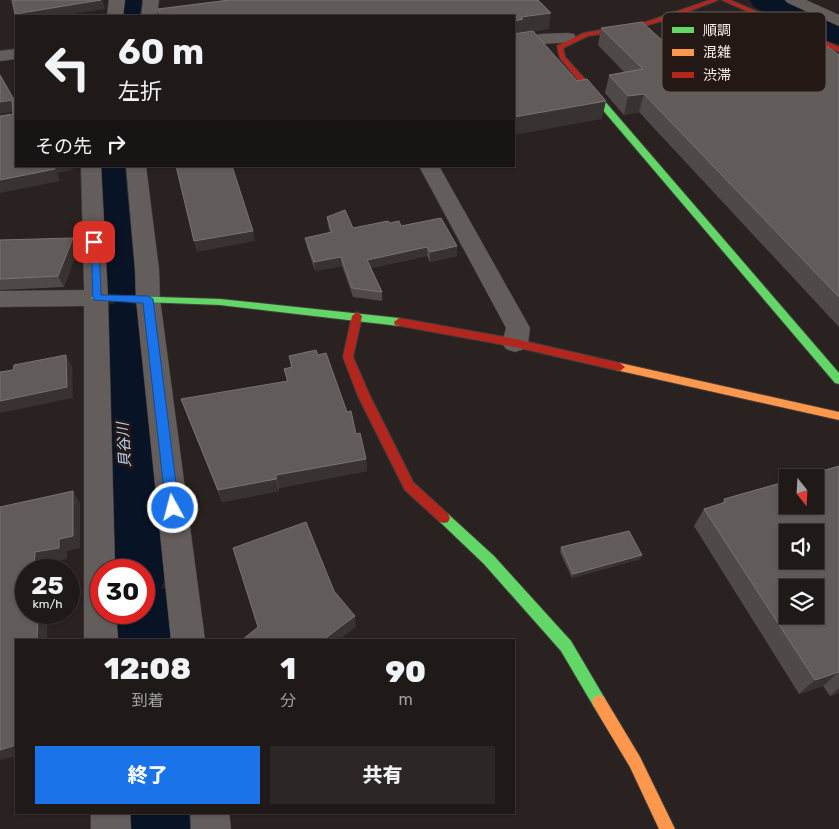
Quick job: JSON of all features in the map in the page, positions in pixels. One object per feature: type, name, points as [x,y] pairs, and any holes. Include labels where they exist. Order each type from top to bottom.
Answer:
[{"type":"street","points":[[115,15],[117,0]]},
{"type":"street","points":[[150,15],[151,0]]},
{"type":"street","points":[[690,12],[715,0]]},
{"type":"street","points":[[725,0],[752,12]]},
{"type":"street","points":[[792,0],[819,12]]},
{"type":"street","points":[[826,15],[839,21]]},
{"type":"street","points":[[515,44],[637,27],[662,20]]},
{"type":"street","points":[[568,38],[559,47],[562,57],[839,380]]},
{"type":"street","points":[[826,44],[839,50]]},
{"type":"street","points":[[0,56],[15,54]]},
{"type":"street","points":[[90,167],[96,298],[101,639]]},
{"type":"street","points":[[136,167],[147,269],[148,299],[188,639]]},
{"type":"street","points":[[430,167],[518,328],[515,343]]},
{"type":"street","points":[[0,299],[96,298],[220,302],[358,316],[422,325],[515,343],[839,416]]},
{"type":"street","points":[[358,316],[348,356],[364,396],[409,486],[489,560],[566,646],[635,762],[667,829]]},
{"type":"street","points":[[110,814],[111,829]]},
{"type":"street","points":[[209,814],[211,829]]},
{"type":"building","points":[[12,0],[101,0],[15,14]]},
{"type":"building","points":[[229,0],[538,0],[551,13],[521,17],[523,19],[515,21],[515,15],[160,15],[158,9]]},
{"type":"building","points":[[642,22],[662,40],[662,92],[826,92],[826,45],[839,55],[839,297],[644,94],[628,96],[609,75],[643,69],[601,28]]},
{"type":"building","points":[[533,31],[577,81],[587,79],[606,101],[515,117],[515,34]]},
{"type":"building","points":[[0,75],[15,101],[15,167],[54,167],[55,169],[0,180],[0,116],[13,114],[12,100],[0,102]]},
{"type":"building","points":[[176,167],[232,167],[253,231],[194,241]]},
{"type":"building","points":[[345,210],[353,228],[388,221],[390,223],[399,221],[401,226],[441,218],[457,246],[430,252],[427,247],[367,260],[382,292],[352,288],[341,257],[314,262],[305,238],[332,232],[327,217]]},
{"type":"building","points":[[73,238],[58,276],[0,279],[0,240]]},
{"type":"building","points":[[316,350],[318,355],[326,353],[347,412],[351,411],[356,434],[360,433],[366,459],[276,475],[276,479],[218,490],[181,399],[288,381],[284,369],[292,367],[289,356]]},
{"type":"building","points":[[66,355],[67,387],[0,401],[0,372],[13,370],[14,365]]},
{"type":"building","points":[[839,466],[839,672],[815,680],[704,509],[726,502],[724,499],[779,484],[779,514],[824,514],[824,470]]},
{"type":"building","points":[[73,491],[73,536],[59,539],[59,548],[35,552],[35,559],[15,559],[15,624],[38,624],[37,639],[15,639],[15,745],[0,750],[0,507]]},
{"type":"building","points":[[306,522],[334,591],[355,616],[324,639],[243,639],[258,627],[233,548]]},
{"type":"building","points":[[629,531],[642,555],[573,574],[561,547]]},
{"type":"waterway","name":"貝谷川","points":[[130,15],[134,0]]},
{"type":"waterway","points":[[765,0],[791,12]]},
{"type":"waterway","points":[[826,28],[839,34]]},
{"type":"waterway","name":"貝谷川","points":[[108,167],[120,287]]},
{"type":"waterway","name":"貝谷川","points":[[122,319],[123,448],[135,559]]},
{"type":"waterway","name":"貝谷川","points":[[141,624],[143,639]]},
{"type":"waterway","name":"貝谷川","points":[[160,814],[162,829]]},
{"type":"traffic: fast","points":[[599,100],[839,380]]},
{"type":"traffic: fast","points":[[96,298],[220,302],[399,322]]},
{"type":"traffic: fast","points":[[444,518],[489,560],[566,646],[599,702]]},
{"type":"traffic: slow","points":[[620,367],[839,416]]},
{"type":"traffic: slow","points":[[599,702],[635,762],[667,829]]},
{"type":"traffic: jam","points":[[683,12],[715,0]]},
{"type":"traffic: jam","points":[[725,0],[752,12]]},
{"type":"traffic: jam","points":[[599,100],[562,57],[559,47],[568,41],[587,34],[637,26],[662,19]]},
{"type":"traffic: jam","points":[[826,44],[839,50]]},
{"type":"traffic: jam","points":[[357,316],[348,357],[364,396],[409,486],[444,518]]},
{"type":"traffic: jam","points":[[399,322],[515,343],[620,367]]},
{"type":"route","points":[[94,242],[96,298],[148,299],[173,508]]}]
